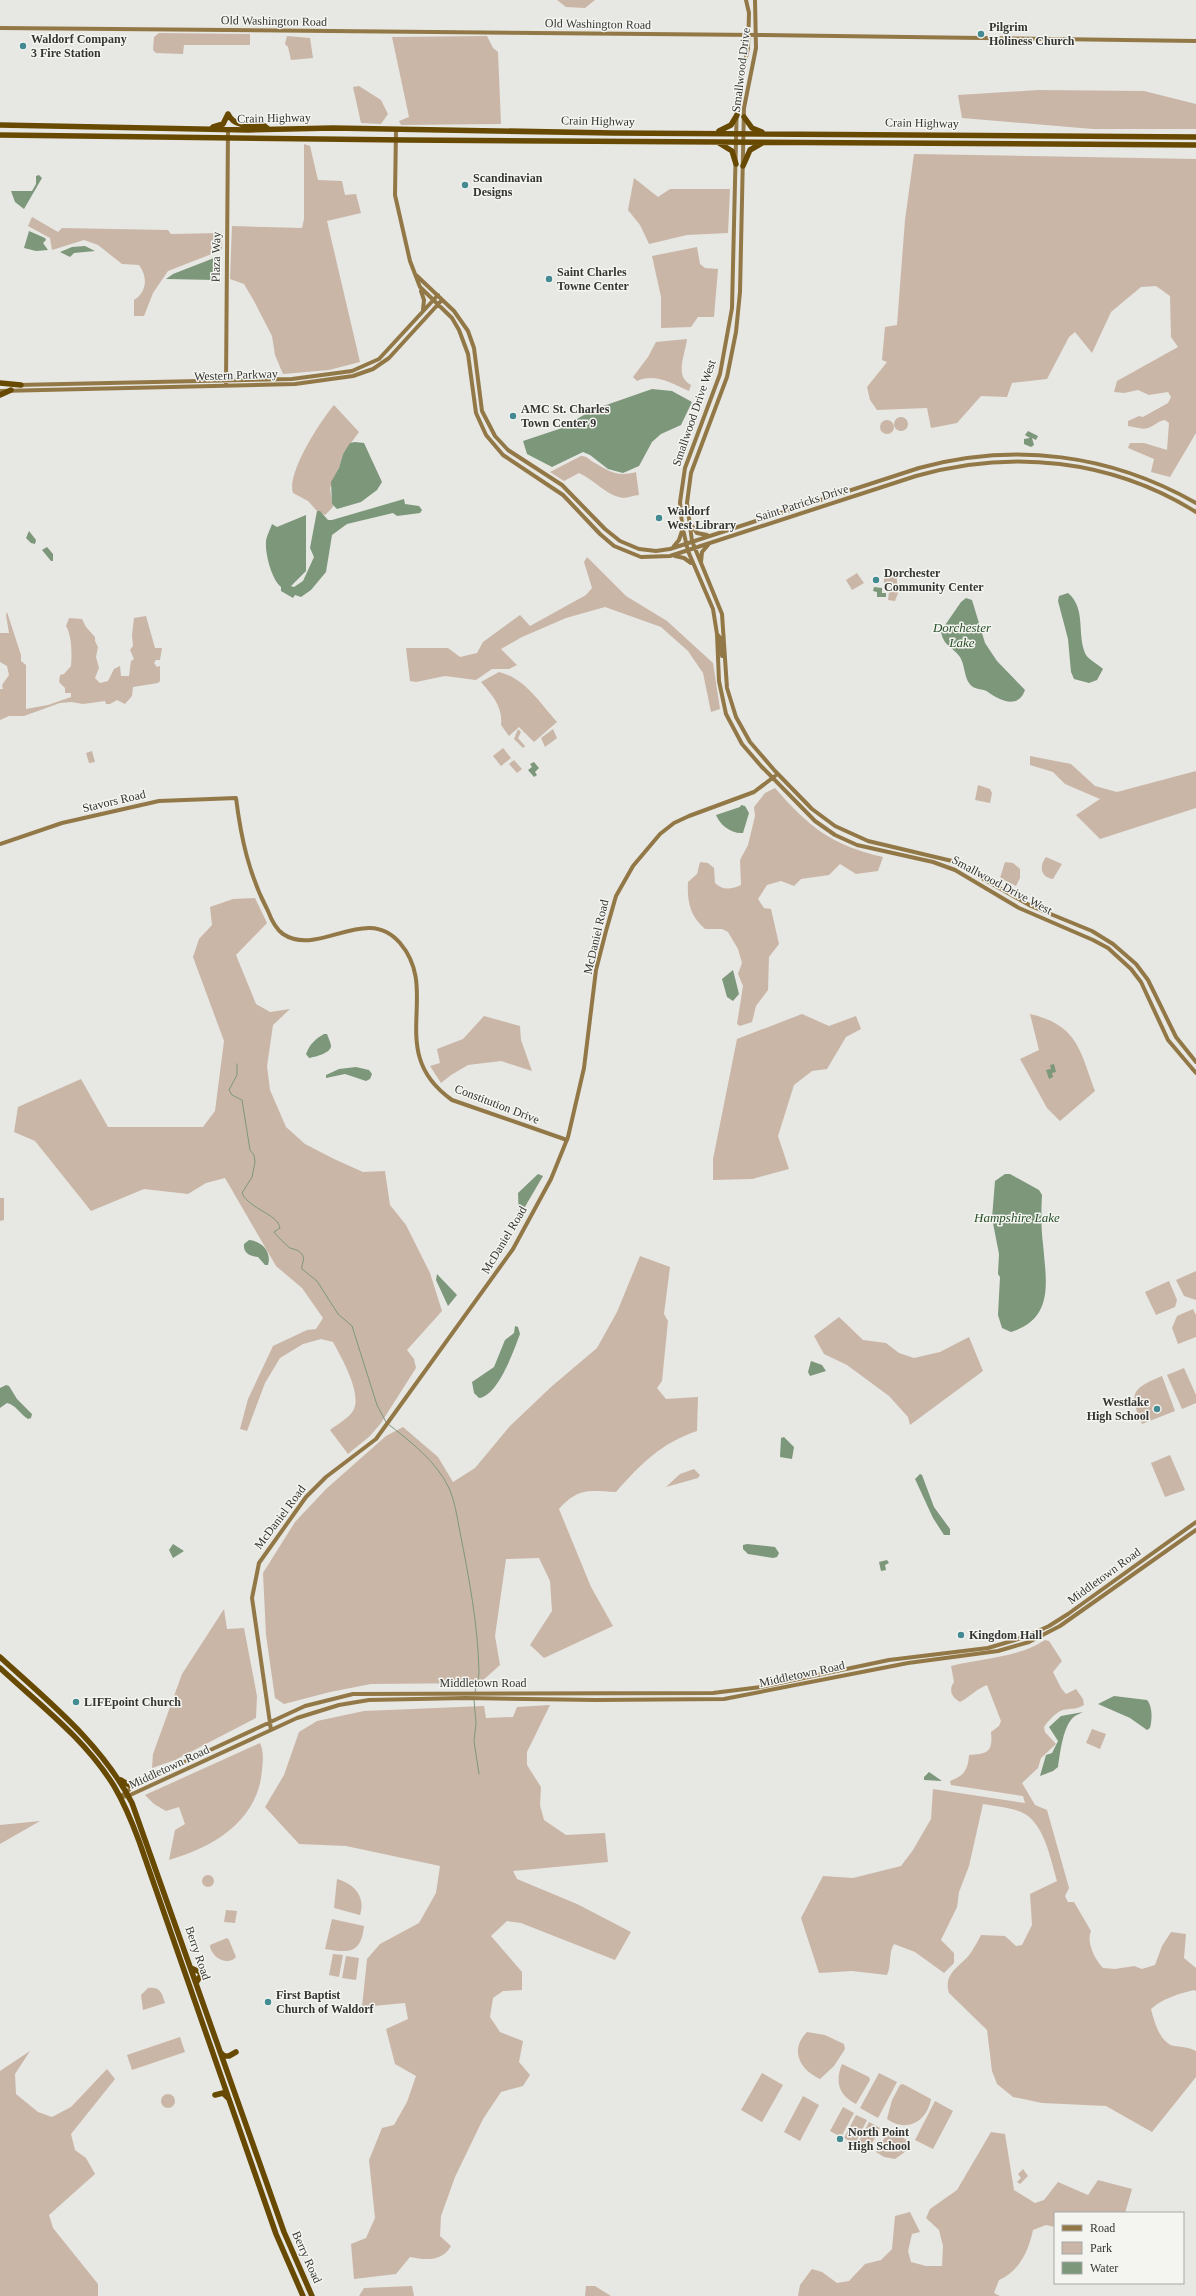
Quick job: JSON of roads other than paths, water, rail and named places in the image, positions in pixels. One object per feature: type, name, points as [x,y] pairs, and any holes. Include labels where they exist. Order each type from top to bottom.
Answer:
[{"type":"highway","points":[[210,129],[223,124],[228,114],[233,121],[238,124],[263,125],[269,129]]},
{"type":"highway","points":[[713,133],[728,128],[737,114]]},
{"type":"highway","points":[[744,117],[752,128],[774,134]]},
{"type":"highway","name":"Crain Highway","points":[[0,124],[21,126],[210,129],[1196,137]]},
{"type":"highway","name":"Crain Highway","points":[[0,134],[396,140],[1196,145]]},
{"type":"highway","points":[[1003,144],[1004,136]]},
{"type":"highway","points":[[1113,144],[1114,136]]},
{"type":"highway","points":[[717,142],[732,151],[736,164]]},
{"type":"highway","points":[[742,166],[750,150],[765,142]]},
{"type":"highway","points":[[0,384],[21,385]]},
{"type":"highway","points":[[0,394],[11,390]]},
{"type":"highway","name":"Berry Road","points":[[0,1657],[83,1734],[112,1769],[128,1796],[142,1826],[289,2246],[312,2296]]},
{"type":"highway","name":"Berry Road","points":[[0,1668],[86,1748],[120,1797],[134,1829],[154,1885],[276,2234],[303,2296]]},
{"type":"highway","points":[[112,1769],[128,1785],[153,1776]]},
{"type":"highway","points":[[154,1885],[158,1884],[161,1887],[175,1923]]},
{"type":"highway","points":[[191,1968],[202,1973],[196,1983]]},
{"type":"highway","points":[[209,2043],[211,2044],[220,2068],[227,2070]]},
{"type":"highway","points":[[221,2053],[224,2056],[229,2056],[236,2052]]},
{"type":"highway","points":[[229,2082],[242,2113]]},
{"type":"highway","points":[[215,2095],[223,2093],[228,2099]]},
{"type":"main road","name":"Smallwood Drive","points":[[737,142],[737,99],[746,60],[748,35],[749,13],[746,0]]},
{"type":"main road","name":"Smallwood Drive","points":[[744,142],[745,94],[754,66],[756,35],[755,0]]},
{"type":"main road","name":"Old Washington Road","points":[[0,28],[756,35],[1196,41]]},
{"type":"main road","name":"Plaza Way","points":[[226,383],[228,129]]},
{"type":"main road","name":"Saint Patricks Drive","points":[[396,130],[395,195],[410,261],[420,287],[456,324],[466,344],[474,404],[486,435],[503,455],[563,495],[600,534],[619,549],[640,557],[670,556],[946,468],[980,463],[1011,461],[1052,462],[1079,466],[1114,475],[1144,485],[1196,512]]},
{"type":"main road","name":"Smallwood Drive West","points":[[737,142],[732,314],[720,374],[685,468],[680,502],[682,529],[688,551],[711,603],[715,620],[719,681],[726,714],[742,744],[815,820],[839,837],[872,850],[933,862],[955,870],[1020,908],[1087,937],[1108,948],[1131,969],[1141,982],[1168,1040],[1196,1073]]},
{"type":"main road","name":"Smallwood Drive West","points":[[744,142],[742,166],[740,292],[736,332],[727,377],[691,473],[687,503],[692,541],[722,614],[727,688],[733,710],[742,728],[761,755],[778,774],[813,810],[846,832],[868,841],[952,861],[1031,906],[1092,931],[1126,953],[1148,980],[1176,1037],[1196,1062]]},
{"type":"main road","name":"Saint Patricks Drive","points":[[416,275],[459,317],[470,336],[474,348],[482,411],[495,436],[508,450],[566,488],[605,529],[630,547],[649,551],[670,549],[919,468],[960,458],[990,454],[1030,453],[1064,456],[1099,463],[1146,478],[1196,503]]},
{"type":"main road","points":[[420,287],[424,300],[422,312]]},
{"type":"main road","name":"Western Parkway","points":[[0,390],[226,383],[310,378],[358,369],[379,359],[438,295]]},
{"type":"main road","name":"Western Parkway","points":[[21,385],[317,382],[365,372],[389,358],[442,300]]},
{"type":"main road","points":[[1079,466],[1093,467],[1099,463]]},
{"type":"main road","points":[[541,479],[544,479],[559,489],[566,488]]},
{"type":"main road","points":[[688,519],[697,533],[710,535]]},
{"type":"main road","points":[[670,549],[679,540],[682,529]]},
{"type":"main road","points":[[702,568],[702,552],[710,543]]},
{"type":"main road","points":[[670,556],[684,558],[694,567]]},
{"type":"main road","points":[[713,591],[719,614],[715,620]]},
{"type":"main road","points":[[717,634],[722,642],[723,672],[727,688]]},
{"type":"main road","name":"McDaniel Road","points":[[271,1730],[252,1598],[259,1564],[306,1497],[326,1476],[372,1443],[513,1249],[551,1179],[567,1140],[586,1060],[596,970],[612,910],[626,876],[651,844],[674,823],[754,792],[778,774]]},
{"type":"main road","name":"Constitution Drive","points":[[236,798],[244,852],[258,892],[273,922],[282,934],[296,940],[309,940],[361,928],[372,928],[392,936],[405,951],[413,968],[417,983],[417,1051],[427,1077],[437,1089],[452,1100],[567,1140]]},
{"type":"main road","name":"Stavors Road","points":[[0,844],[62,823],[159,801],[236,798]]},
{"type":"main road","name":"Middletown Road","points":[[481,1696],[713,1693],[761,1687],[889,1660],[972,1650],[1005,1644],[1055,1623],[1196,1522]]},
{"type":"main road","name":"Middletown Road","points":[[120,1797],[125,1791],[153,1776],[305,1706],[353,1694],[724,1699],[900,1665],[998,1651],[1029,1642],[1060,1626],[1196,1530]]},
{"type":"main road","name":"Middletown Road","points":[[120,1797],[128,1796],[311,1713],[339,1705],[369,1700],[466,1696]]},
{"type":"water","points":[[39,175],[42,178],[24,209],[15,202],[11,191],[32,191],[36,184],[36,176]]},
{"type":"water","points":[[29,231],[45,238],[46,240],[43,243],[48,250],[36,251],[24,248]]},
{"type":"water","points":[[85,246],[95,251],[74,253],[70,257],[60,252],[72,247]]},
{"type":"water","points":[[214,258],[217,260],[215,280],[166,279],[173,274]]},
{"type":"water","points":[[652,389],[672,391],[692,402],[681,425],[661,434],[652,442],[639,466],[623,473],[608,469],[590,455],[583,452],[552,467],[527,454],[523,441],[562,428],[592,410]]},
{"type":"water","points":[[1028,431],[1038,436],[1036,440],[1032,438],[1034,445],[1031,447],[1024,444],[1024,439],[1030,438],[1025,435]]},
{"type":"water","points":[[350,443],[364,443],[382,482],[377,490],[361,502],[337,509],[332,504],[331,482],[339,468],[343,454]]},
{"type":"water","points":[[404,499],[405,504],[419,506],[422,510],[420,513],[397,516],[393,513],[347,524],[332,535],[326,572],[311,590],[301,597],[295,595],[293,598],[281,591],[281,587],[272,573],[266,547],[267,536],[272,524],[277,527],[306,515],[306,571],[291,586],[294,587],[303,581],[314,557],[310,548],[317,511],[320,511],[328,520],[332,520]]},
{"type":"water","points":[[29,531],[36,540],[35,544],[31,543],[26,538]]},
{"type":"water","points":[[47,547],[53,554],[53,561],[51,561],[42,550]]},
{"type":"water","points":[[874,587],[882,588],[882,593],[886,593],[886,597],[877,597],[877,592],[873,591]]},
{"type":"water","points":[[1068,593],[1074,599],[1077,607],[1083,647],[1086,655],[1103,669],[1097,680],[1089,683],[1074,679],[1071,672],[1068,639],[1058,601],[1059,596]]},
{"type":"water","name":"Dorchester Lake","points":[[966,598],[972,600],[985,643],[997,661],[1025,690],[1018,700],[1008,702],[997,698],[986,691],[971,686],[967,680],[960,657],[944,640],[941,631],[961,602]]},
{"type":"water","points":[[534,762],[539,768],[535,772],[537,775],[534,777],[528,770],[532,767],[530,764]]},
{"type":"water","points":[[741,805],[745,806],[749,813],[743,833],[739,833],[726,828],[716,815],[740,807]]},
{"type":"water","points":[[733,970],[739,994],[733,1001],[727,997],[722,979]]},
{"type":"water","points":[[324,1034],[327,1034],[331,1045],[330,1048],[322,1054],[309,1058],[306,1054],[309,1047],[315,1040]]},
{"type":"water","points":[[1054,1064],[1056,1072],[1052,1073],[1053,1077],[1049,1079],[1046,1070],[1051,1069],[1050,1065]]},
{"type":"water","points":[[356,1067],[369,1070],[372,1074],[370,1079],[366,1081],[345,1074],[326,1078],[326,1075],[339,1069]]},
{"type":"water","points":[[538,1174],[543,1176],[519,1217],[518,1193]]},
{"type":"water","name":"Hampshire Lake","points":[[1005,1174],[1010,1174],[1039,1190],[1042,1195],[1041,1214],[1046,1284],[1045,1297],[1035,1318],[1025,1326],[1011,1332],[1002,1328],[998,1315],[1000,1277],[998,1274],[999,1254],[992,1218],[995,1181]]},
{"type":"water","points":[[249,1240],[258,1242],[265,1248],[269,1256],[268,1265],[265,1265],[258,1257],[252,1256],[246,1252],[244,1244]]},
{"type":"water","points":[[437,1274],[457,1295],[448,1306],[436,1280]]},
{"type":"water","points":[[515,1326],[518,1327],[520,1334],[499,1381],[486,1395],[479,1398],[474,1393],[472,1382],[494,1367],[505,1340],[514,1333]]},
{"type":"water","points":[[811,1361],[822,1365],[826,1371],[810,1376],[808,1372]]},
{"type":"water","points":[[6,1385],[9,1386],[17,1399],[32,1414],[31,1418],[28,1419],[13,1406],[7,1403],[0,1408],[0,1388]]},
{"type":"water","points":[[784,1437],[794,1447],[792,1459],[780,1457],[781,1438]]},
{"type":"water","points":[[920,1474],[922,1475],[934,1507],[950,1529],[950,1535],[944,1535],[933,1518],[915,1479]]},
{"type":"water","points":[[173,1544],[184,1551],[173,1558],[169,1550]]},
{"type":"water","points":[[747,1544],[775,1547],[779,1553],[777,1557],[773,1558],[748,1554],[743,1549],[743,1545]]},
{"type":"water","points":[[887,1560],[889,1563],[885,1565],[886,1570],[881,1571],[879,1562]]},
{"type":"water","points":[[1114,1696],[1147,1700],[1152,1718],[1150,1728],[1147,1730],[1130,1718],[1098,1704]]},
{"type":"water","points":[[1083,1712],[1071,1720],[1065,1732],[1058,1767],[1053,1771],[1040,1776],[1046,1755],[1052,1753],[1058,1741],[1049,1727],[1061,1716]]},
{"type":"water","points":[[929,1772],[942,1781],[924,1780],[924,1777]]},
{"type":"waterway","points":[[237,1064],[237,1075],[229,1090],[232,1095],[242,1100],[250,1150],[254,1155],[255,1162],[252,1177],[242,1193],[246,1199],[278,1223],[280,1228],[274,1232],[290,1248],[301,1252],[304,1259],[302,1269],[317,1281],[338,1314],[352,1326],[377,1405],[386,1422]]},
{"type":"waterway","points":[[388,1424],[414,1445],[437,1469],[444,1478],[453,1499],[467,1567],[475,1619],[479,1672],[475,1692]]},
{"type":"waterway","points":[[474,1700],[476,1723],[474,1741],[479,1774]]},
{"type":"place","name":"Pilgrim Holiness Church","points":[[981,34]]},
{"type":"place","name":"Waldorf Company 3 Fire Station","points":[[23,46]]},
{"type":"place","name":"Scandinavian Designs","points":[[465,185]]},
{"type":"place","name":"Saint Charles Towne Center","points":[[549,279]]},
{"type":"place","name":"AMC St. Charles Town Center 9","points":[[513,416]]},
{"type":"place","name":"Waldorf West Library","points":[[659,518]]},
{"type":"place","name":"Dorchester Community Center","points":[[876,580]]},
{"type":"place","name":"Westlake High School","points":[[1157,1409]]},
{"type":"place","name":"Kingdom Hall","points":[[961,1635]]},
{"type":"place","name":"LIFEpoint Church","points":[[76,1702]]},
{"type":"place","name":"First Baptist Church of Waldorf","points":[[268,2002]]},
{"type":"place","name":"North Point High School","points":[[840,2139]]}]
